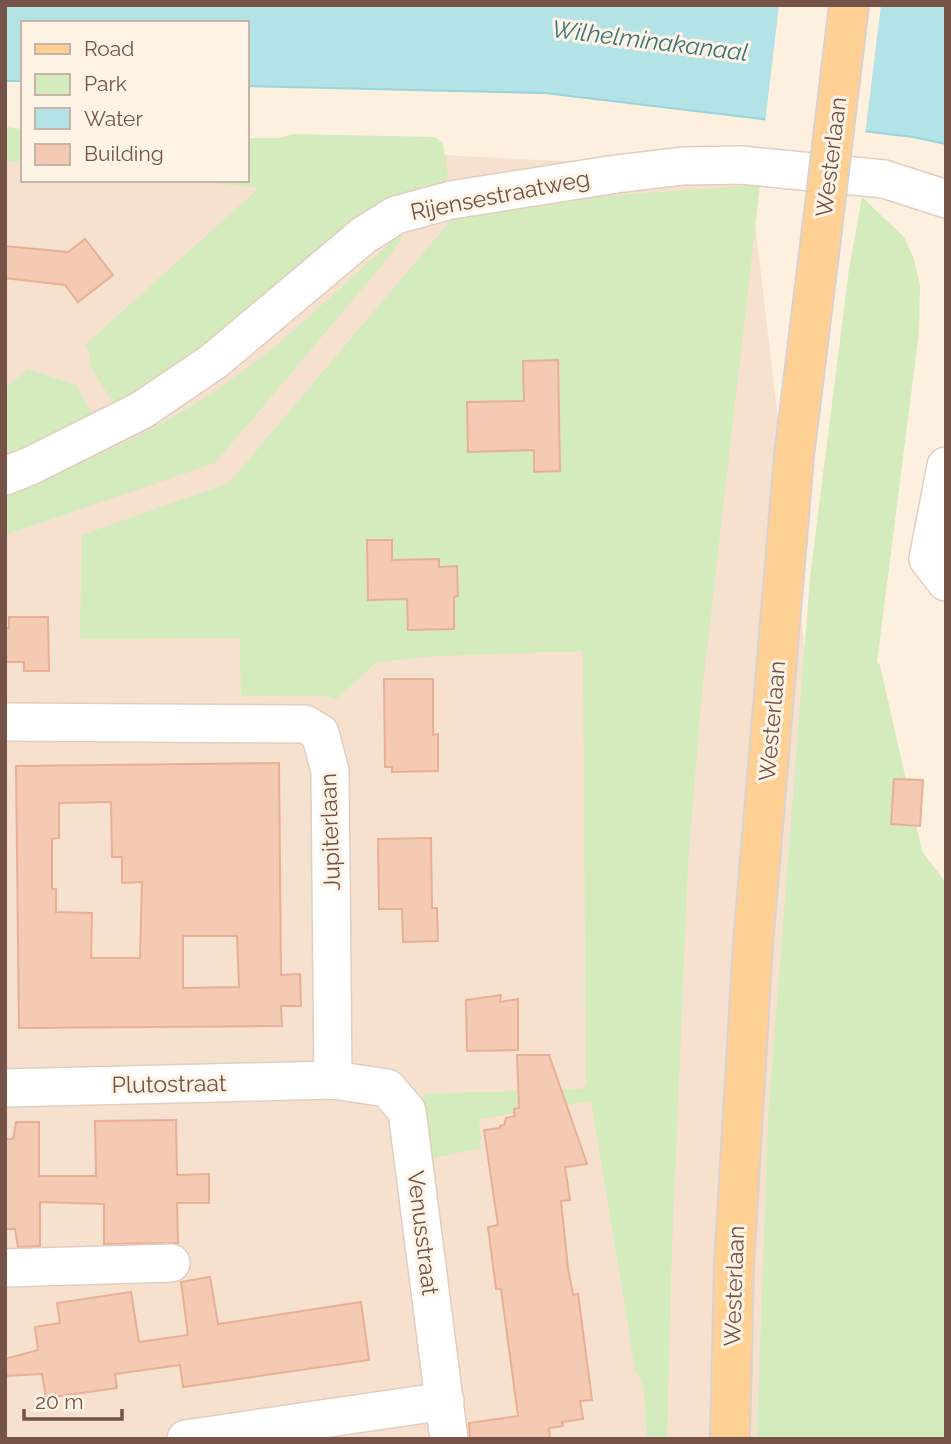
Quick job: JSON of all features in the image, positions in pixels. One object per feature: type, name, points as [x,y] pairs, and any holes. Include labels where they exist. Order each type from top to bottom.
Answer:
[{"type":"main road","name":"Westerlaan","points":[[730,1439],[734,1265],[753,944],[794,456],[849,5]]},
{"type":"street","name":"Rijensestraatweg","points":[[5,476],[142,410],[214,361],[364,235],[396,215],[451,200],[683,166],[741,165],[884,179],[946,199]]},
{"type":"street","points":[[946,466],[928,559],[946,582]]},
{"type":"street","name":"Jupiterlaan","points":[[5,722],[305,724],[320,733],[330,771],[334,1080]]},
{"type":"street","name":"Plutostraat","points":[[5,1088],[334,1080]]},
{"type":"street","name":"Venusstraat","points":[[334,1080],[387,1088],[407,1111],[450,1439]]},
{"type":"street","points":[[5,1268],[171,1263]]},
{"type":"street","points":[[186,1439],[444,1401]]},
{"type":"shaded area","points":[[5,132],[21,133],[21,182],[248,182],[248,145],[749,171],[897,1439],[5,1439]]},
{"type":"green space","points":[[5,127],[21,129],[21,163],[5,161]]},
{"type":"green space","points":[[293,134],[435,137],[443,143],[448,175],[444,185],[116,408],[90,365],[89,352],[85,345],[259,188],[206,182],[248,182],[248,138],[279,138]]},
{"type":"green space","points":[[760,185],[702,692],[688,863],[667,1439],[647,1439],[644,1388],[635,1369],[591,1101],[479,1119],[481,1148],[433,1158],[423,1094],[582,1089],[586,1083],[583,651],[437,656],[377,662],[335,700],[329,696],[241,696],[240,638],[80,639],[82,535],[229,483],[457,213],[617,195]]},
{"type":"green space","points":[[862,197],[904,237],[914,259],[920,285],[919,332],[877,662],[880,665],[922,851],[946,883],[946,1439],[757,1439],[768,1119],[810,578],[849,269]]},
{"type":"green space","points":[[408,228],[389,257],[215,463],[5,535],[5,492],[109,450],[207,396],[286,337]]},
{"type":"green space","points":[[28,369],[76,385],[93,415],[5,460],[5,388]]},
{"type":"water","name":"Wilhelminakanaal","points":[[5,5],[946,5],[946,144],[913,137],[545,93],[248,86],[248,21],[21,21],[21,81],[5,81]]},
{"type":"pier","points":[[779,5],[881,5],[865,135],[765,123]]},
{"type":"building","points":[[85,239],[113,275],[78,302],[65,285],[5,278],[5,246],[68,252]]},
{"type":"building","points":[[558,360],[560,471],[534,472],[534,450],[468,452],[467,402],[524,401],[523,361]]},
{"type":"building","points":[[367,540],[392,540],[392,560],[439,559],[439,567],[457,566],[458,596],[454,597],[454,629],[408,630],[407,599],[368,600]]},
{"type":"building","points":[[9,617],[48,617],[49,671],[24,671],[24,662],[5,662],[5,628],[9,628]]},
{"type":"building","points":[[384,679],[433,679],[433,735],[438,734],[438,771],[392,772],[392,767],[385,767]]},
{"type":"building","points":[[279,763],[281,975],[300,974],[301,1006],[281,1006],[282,1026],[19,1028],[16,766]],"holes":[[[111,802],[112,857],[122,857],[122,883],[142,882],[140,958],[91,958],[92,913],[56,912],[56,889],[52,889],[52,839],[59,838],[59,803]],[[183,936],[237,936],[239,987],[183,988]]]},
{"type":"building","points":[[894,779],[923,780],[920,826],[891,824]]},
{"type":"building","points":[[431,838],[432,908],[437,908],[438,941],[403,942],[402,909],[379,909],[378,839]]},
{"type":"building","points":[[501,995],[500,1002],[518,999],[518,1050],[467,1051],[466,1000]]},
{"type":"building","points":[[517,1055],[549,1055],[587,1164],[565,1167],[570,1200],[561,1201],[568,1268],[573,1295],[578,1294],[592,1400],[580,1401],[583,1419],[562,1422],[563,1426],[549,1428],[550,1439],[470,1439],[469,1423],[518,1416],[501,1289],[496,1289],[488,1227],[498,1225],[484,1130],[500,1128],[506,1118],[515,1116],[514,1109],[519,1108]]},
{"type":"building","points":[[176,1120],[177,1175],[209,1174],[209,1203],[177,1203],[178,1243],[104,1244],[104,1204],[40,1202],[40,1246],[18,1247],[15,1229],[5,1229],[5,1139],[13,1139],[16,1122],[39,1122],[39,1176],[96,1176],[95,1121]]},
{"type":"building","points":[[210,1277],[218,1324],[361,1302],[369,1360],[183,1387],[180,1365],[115,1374],[117,1388],[46,1398],[42,1374],[5,1376],[5,1359],[38,1350],[35,1327],[60,1323],[57,1303],[131,1292],[139,1342],[188,1335],[181,1282]]}]
